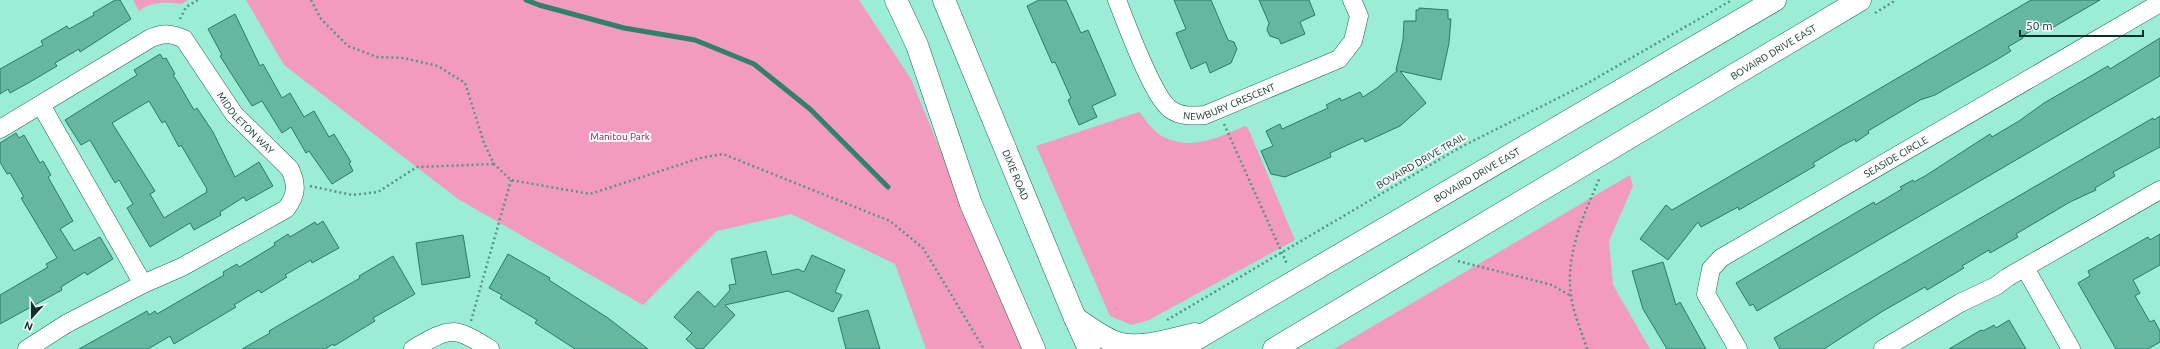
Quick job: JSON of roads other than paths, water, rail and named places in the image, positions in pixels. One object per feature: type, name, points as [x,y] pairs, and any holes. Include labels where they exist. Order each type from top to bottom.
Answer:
[{"type":"main road","points":[[896,0],[917,45],[971,204],[1032,347]]},
{"type":"main road","name":"DIXIE ROAD","points":[[944,0],[1075,318],[1090,349]]},
{"type":"main road","name":"BOVAIRD DRIVE EAST","points":[[1178,349],[1775,0]]},
{"type":"main road","name":"BOVAIRD DRIVE EAST","points":[[1274,349],[1860,0]]},
{"type":"main road","points":[[1075,318],[1106,338],[1121,344],[1145,344],[1208,332]]},
{"type":"street","name":"NEWBURY CRESCENT","points":[[1117,0],[1157,95],[1170,109],[1190,117],[1205,115],[1339,59],[1353,41],[1359,16],[1352,0]]},
{"type":"street","name":"SEASIDE CIRCLE","points":[[1738,349],[1706,294],[1711,270],[1721,258],[2160,3]]},
{"type":"street","name":"MIDDLETON WAY","points":[[40,105],[151,38],[162,33],[173,34],[186,42],[234,114],[290,169],[295,181],[296,189],[292,201],[286,209],[182,267],[143,284]]},
{"type":"street","points":[[0,129],[40,105],[143,284],[66,324],[27,349]]},
{"type":"street","points":[[1883,349],[1960,303],[1996,286],[2160,190]]},
{"type":"street","points":[[2025,268],[2072,349]]},
{"type":"street","points":[[413,349],[448,331],[467,335],[490,349]]},
{"type":"waterway","points":[[526,0],[539,5],[624,28],[695,40],[754,64],[810,109],[888,187]]},
{"type":"park label","name":"Manitou Park","points":[[620,136]]}]
